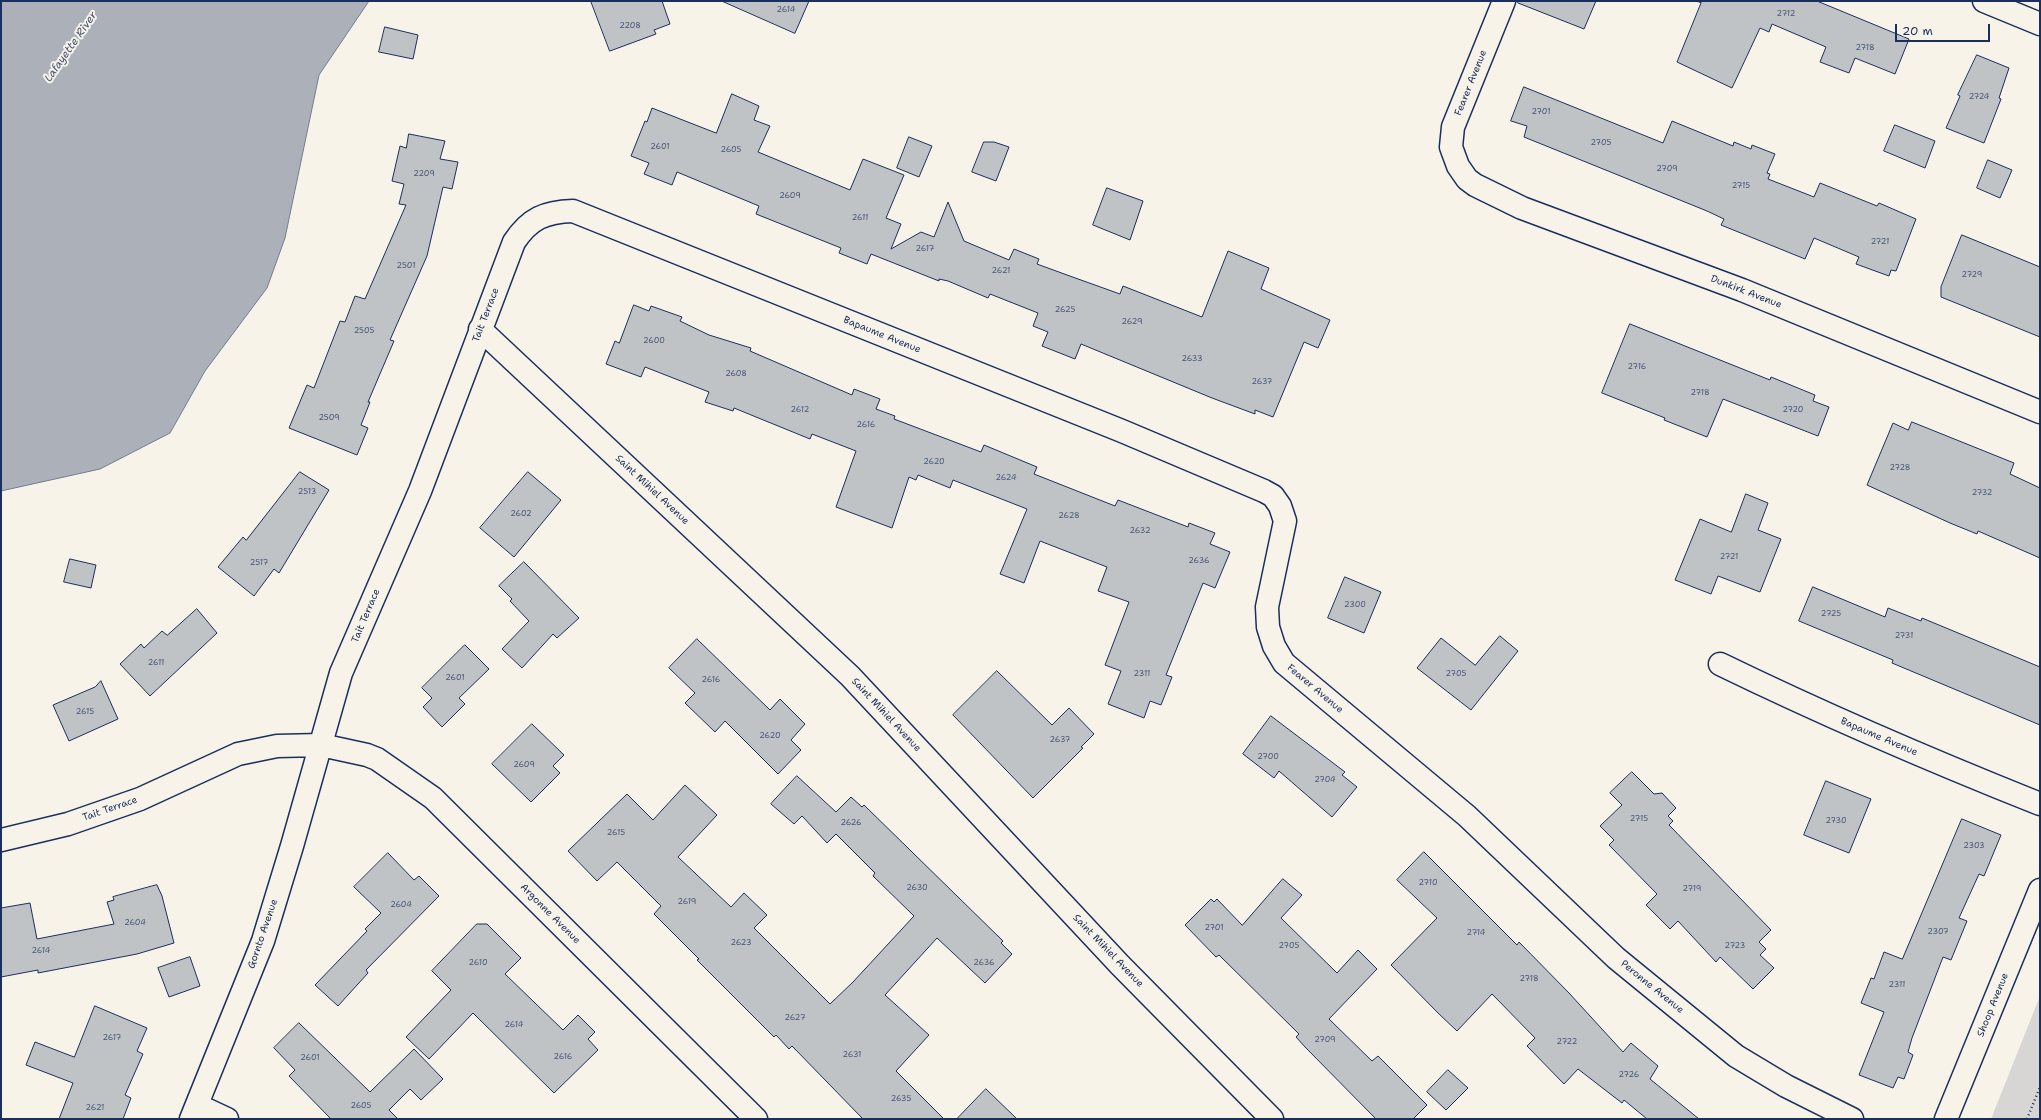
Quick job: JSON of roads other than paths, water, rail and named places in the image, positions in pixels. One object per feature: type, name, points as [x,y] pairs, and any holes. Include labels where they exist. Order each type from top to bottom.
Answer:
[{"type":"street","name":"Fearer Avenue","points":[[1458,166],[1451,147],[1453,127],[1504,1]]},
{"type":"street","points":[[1984,1],[2040,24]]},
{"type":"street","name":"Dunkirk Avenue","points":[[1458,166],[1467,180],[1522,208],[1742,290],[2040,412]]},
{"type":"street","name":"Tait Terrace","points":[[1,840],[68,824],[140,799],[238,754],[277,746],[321,745],[341,672],[420,491],[514,242],[521,232],[537,218],[552,212],[573,211]]},
{"type":"street","name":"Bapaume Avenue","points":[[573,211],[1191,460]]},
{"type":"street","name":"Saint Mihiel Avenue","points":[[480,329],[850,676],[1120,965],[1272,1119]]},
{"type":"street","name":"Fearer Avenue","points":[[1191,460],[1264,491],[1272,496],[1280,506],[1285,521],[1266,607],[1270,633],[1274,646],[1284,663],[1476,824]]},
{"type":"street","name":"Bapaume Avenue","points":[[1720,664],[1799,703],[1955,770],[2040,804]]},
{"type":"street","name":"Gornto Avenue","points":[[194,1112],[263,941],[321,745]]},
{"type":"street","name":"Argonne Avenue","points":[[321,745],[377,759],[433,798],[756,1119]]},
{"type":"street","name":"Peronne Avenue","points":[[1476,824],[1616,958],[1736,1056],[1786,1086],[1852,1119]]},
{"type":"street","name":"Shoop Avenue","points":[[1946,1119],[2040,890]]},
{"type":"street","points":[[194,1112],[227,1119]]},
{"type":"water","name":"Lafayette River","points":[[1,1],[369,1],[319,75],[285,238],[267,288],[205,371],[170,433],[100,469],[1,491]]}]
